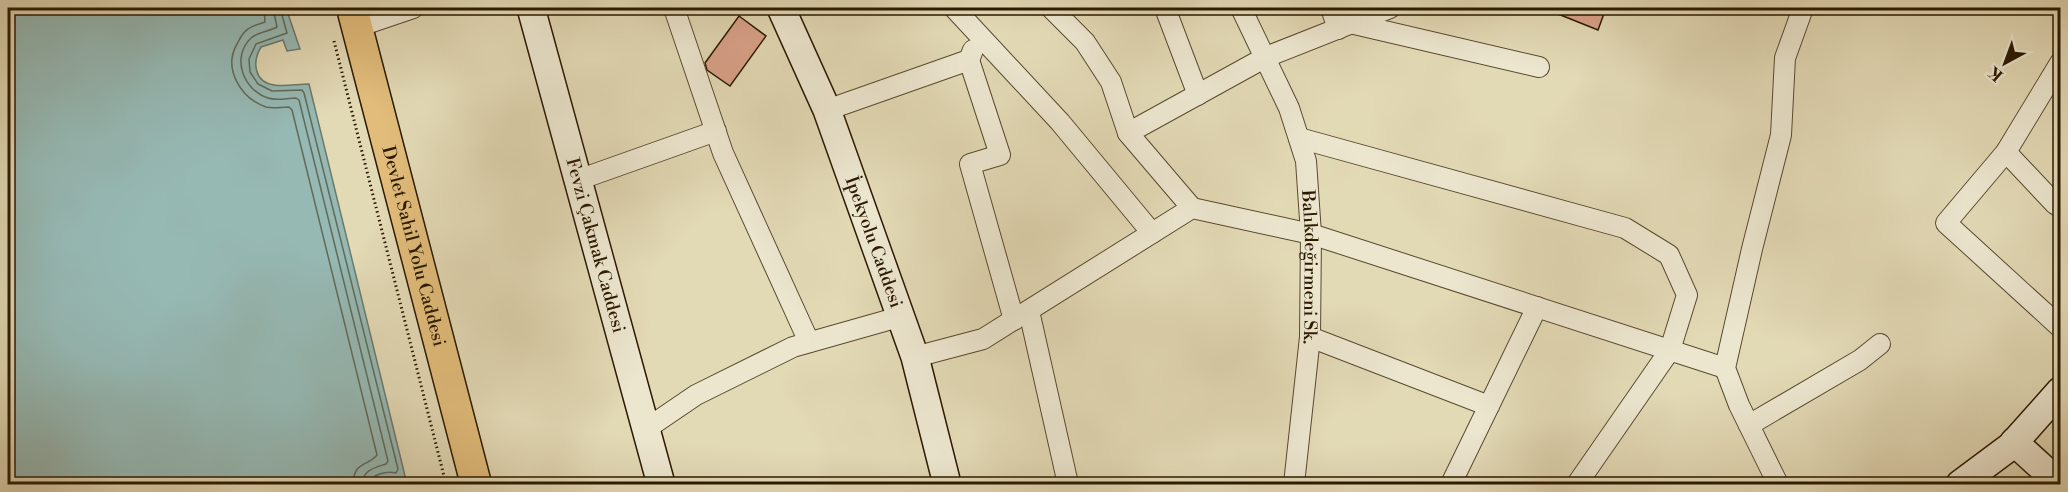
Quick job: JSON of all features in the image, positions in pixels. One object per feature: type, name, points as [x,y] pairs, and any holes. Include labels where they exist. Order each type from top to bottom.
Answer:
[{"type":"main road","name":"Devlet Sahil Yolu Caddesi","points":[[345,18],[463,484]]},
{"type":"main road","name":"Devlet Sahil Yolu Caddesi","points":[[345,18],[476,484]]},
{"type":"street","points":[[345,18],[413,8]]},
{"type":"street","name":"Fevzi Çakmak Caddesi","points":[[531,8],[661,484]]},
{"type":"street","points":[[674,8],[723,153],[809,342]]},
{"type":"street","name":"İpekyolu Caddesi","points":[[781,8],[827,110],[915,357],[947,484]]},
{"type":"street","points":[[954,8],[1060,122],[1152,233]]},
{"type":"street","points":[[1052,8],[1084,42],[1111,82],[1128,133],[1192,208],[1311,234],[1725,368]]},
{"type":"street","points":[[1165,8],[1198,95]]},
{"type":"street","name":"Balıkdeğirmeni Sk.","points":[[1241,8],[1289,108],[1306,161],[1311,234],[1310,337],[1294,484]]},
{"type":"street","points":[[1331,8],[1344,26],[1539,67]]},
{"type":"street","points":[[1128,133],[1266,57],[1390,8]]},
{"type":"street","points":[[1778,484],[1739,405],[1725,368],[1781,135],[1785,58],[1803,8]]},
{"type":"street","points":[[978,34],[969,60],[1000,155],[970,164],[1021,315],[1068,484]]},
{"type":"street","points":[[827,110],[969,60]]},
{"type":"street","points":[[2061,63],[2006,152],[1946,223],[2061,327]]},
{"type":"street","points":[[578,180],[716,131]]},
{"type":"street","points":[[1299,138],[1625,228],[1669,255],[1687,295],[1670,350],[1577,484]]},
{"type":"street","points":[[2006,152],[2055,204],[2061,207]]},
{"type":"street","points":[[915,357],[983,339],[1192,208]]},
{"type":"street","points":[[1450,484],[1537,307]]},
{"type":"street","points":[[646,429],[696,396],[793,347],[899,317]]},
{"type":"street","points":[[1310,337],[1489,406]]},
{"type":"street","points":[[1749,425],[1860,360],[1880,344]]},
{"type":"street","points":[[1960,484],[2014,442],[2061,391]]},
{"type":"street","points":[[2014,442],[2061,484]]},
{"type":"path","points":[[345,18],[446,484]]},
{"type":"water","points":[[8,8],[286,8],[300,49],[287,51],[283,40],[261,47],[256,59],[257,71],[262,80],[274,85],[309,84],[407,484],[393,484],[390,477],[369,484],[8,484]]},
{"type":"building","points":[[1543,8],[1606,8],[1598,30]]},
{"type":"building","points":[[739,16],[766,36],[730,86],[707,70],[705,63]]}]
